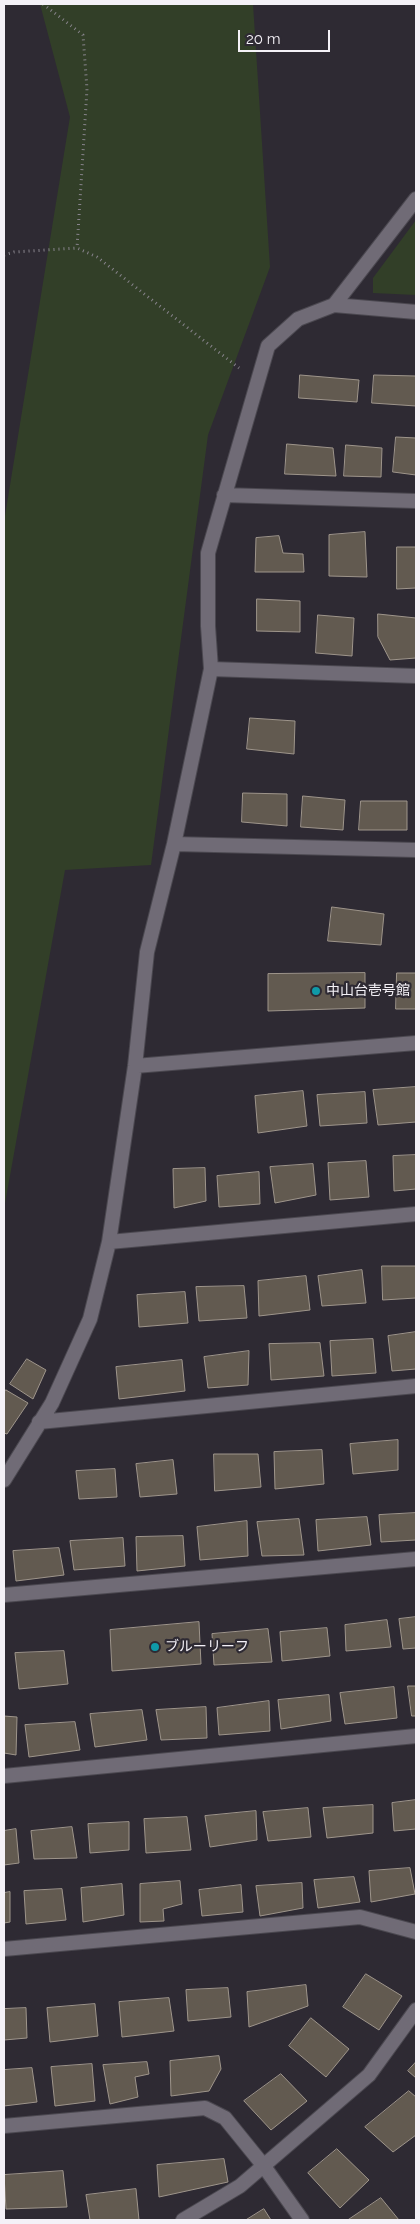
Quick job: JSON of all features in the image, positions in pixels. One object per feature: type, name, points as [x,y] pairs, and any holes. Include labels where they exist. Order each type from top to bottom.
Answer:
[{"type":"street","points":[[334,305],[416,199]]},
{"type":"street","points":[[4,1480],[52,1403],[90,1319],[109,1242],[135,1066],[147,952],[174,844],[211,669],[208,626],[208,553],[268,346],[298,319],[334,305],[416,312]]},
{"type":"street","points":[[224,495],[416,501]]},
{"type":"street","points":[[211,669],[416,676]]},
{"type":"street","points":[[174,844],[416,850]]},
{"type":"street","points":[[135,1066],[416,1043]]},
{"type":"street","points":[[109,1242],[416,1214]]},
{"type":"street","points":[[39,1422],[416,1386]]},
{"type":"street","points":[[4,1595],[416,1559]]},
{"type":"street","points":[[4,1776],[416,1736]]},
{"type":"street","points":[[4,1949],[360,1917],[416,1932]]},
{"type":"street","points":[[183,2220],[240,2186],[369,2075],[416,2010]]},
{"type":"street","points":[[4,2126],[204,2108],[225,2118],[263,2165],[302,2220]]},
{"type":"path","points":[[43,4],[83,34],[88,89],[77,248]]},
{"type":"path","points":[[4,256],[14,252],[77,248],[97,257],[257,382]]},
{"type":"green space","points":[[40,4],[253,4],[270,267],[208,435],[151,865],[65,870],[4,1209],[4,522],[70,117]]},
{"type":"green space","points":[[416,220],[416,295],[373,293],[373,278]]},
{"type":"building","points":[[300,375],[359,380],[357,402],[299,398]]},
{"type":"building","points":[[374,375],[416,376],[416,406],[372,403]]},
{"type":"building","points":[[396,437],[416,438],[416,475],[393,472]]},
{"type":"building","points":[[287,444],[333,448],[336,476],[285,474]]},
{"type":"building","points":[[346,445],[382,448],[381,477],[344,476]]},
{"type":"building","points":[[365,532],[367,577],[329,576],[329,535]]},
{"type":"building","points":[[279,536],[283,553],[303,554],[304,572],[255,572],[256,538]]},
{"type":"building","points":[[397,547],[416,547],[416,588],[397,589]]},
{"type":"building","points":[[257,599],[300,601],[300,632],[257,631]]},
{"type":"building","points":[[378,614],[416,618],[416,658],[390,660],[378,637]]},
{"type":"building","points":[[318,615],[354,618],[352,656],[316,653]]},
{"type":"building","points":[[250,718],[295,721],[294,754],[247,749]]},
{"type":"building","points":[[243,793],[287,794],[287,826],[242,822]]},
{"type":"building","points":[[303,796],[345,800],[343,830],[301,827]]},
{"type":"building","points":[[361,801],[407,801],[407,830],[359,830]]},
{"type":"building","points":[[332,907],[384,914],[381,945],[328,941]]},
{"type":"building","name":"中山台壱号館","points":[[365,973],[365,1008],[268,1011],[268,974]]},
{"type":"building","points":[[397,973],[416,973],[416,1009],[396,1009]]},
{"type":"building","points":[[416,1087],[416,1122],[378,1125],[373,1090]]},
{"type":"building","points":[[303,1091],[307,1126],[258,1133],[255,1096]]},
{"type":"building","points":[[365,1092],[367,1123],[320,1126],[317,1095]]},
{"type":"building","points":[[416,1155],[416,1189],[394,1191],[393,1156]]},
{"type":"building","points":[[366,1161],[369,1197],[330,1200],[328,1163]]},
{"type":"building","points":[[313,1164],[316,1195],[275,1203],[270,1167]]},
{"type":"building","points":[[205,1168],[206,1201],[174,1208],[173,1169]]},
{"type":"building","points":[[259,1172],[260,1204],[219,1207],[217,1176]]},
{"type":"building","points":[[382,1266],[416,1266],[416,1298],[383,1300]]},
{"type":"building","points":[[362,1270],[366,1303],[322,1306],[318,1276]]},
{"type":"building","points":[[306,1276],[310,1310],[259,1316],[258,1281]]},
{"type":"building","points":[[244,1286],[247,1318],[199,1321],[196,1287]]},
{"type":"building","points":[[185,1292],[188,1323],[139,1327],[137,1295]]},
{"type":"building","points":[[416,1332],[416,1369],[392,1371],[388,1336]]},
{"type":"building","points":[[373,1339],[376,1373],[332,1376],[330,1341]]},
{"type":"building","points":[[320,1343],[324,1376],[271,1380],[269,1344]]},
{"type":"building","points":[[249,1351],[248,1385],[208,1388],[204,1357]]},
{"type":"building","points":[[27,1359],[46,1370],[33,1399],[10,1384]]},
{"type":"building","points":[[182,1360],[185,1391],[119,1399],[116,1367]]},
{"type":"building","points":[[6,1390],[28,1403],[7,1434],[4,1433],[4,1393]]},
{"type":"building","points":[[398,1440],[398,1470],[353,1474],[350,1444]]},
{"type":"building","points":[[322,1450],[324,1484],[275,1489],[274,1452]]},
{"type":"building","points":[[214,1454],[258,1454],[261,1487],[215,1491]]},
{"type":"building","points":[[173,1460],[177,1494],[140,1497],[136,1464]]},
{"type":"building","points":[[115,1469],[117,1497],[79,1499],[76,1471]]},
{"type":"building","points":[[416,1513],[416,1540],[381,1542],[379,1515]]},
{"type":"building","points":[[367,1517],[371,1545],[318,1551],[316,1520]]},
{"type":"building","points":[[299,1519],[304,1555],[262,1556],[257,1522]]},
{"type":"building","points":[[247,1521],[248,1556],[200,1560],[197,1527]]},
{"type":"building","points":[[183,1536],[185,1566],[137,1571],[136,1537]]},
{"type":"building","points":[[123,1538],[125,1566],[74,1570],[70,1541]]},
{"type":"building","points":[[59,1548],[64,1575],[16,1581],[13,1551]]},
{"type":"building","points":[[416,1617],[416,1648],[403,1649],[399,1619]]},
{"type":"building","points":[[387,1620],[391,1647],[346,1651],[345,1625]]},
{"type":"building","name":"ブルーリーフ","points":[[199,1622],[201,1664],[112,1671],[110,1630]]},
{"type":"building","points":[[327,1628],[330,1656],[282,1661],[280,1632]]},
{"type":"building","points":[[268,1629],[272,1662],[214,1665],[212,1634]]},
{"type":"building","points":[[64,1651],[68,1684],[19,1689],[15,1653]]},
{"type":"building","points":[[408,1686],[416,1686],[416,1716],[412,1716]]},
{"type":"building","points":[[394,1687],[397,1718],[345,1724],[340,1693]]},
{"type":"building","points":[[329,1695],[331,1721],[281,1729],[278,1700]]},
{"type":"building","points":[[269,1701],[270,1731],[219,1735],[217,1708]]},
{"type":"building","points":[[206,1707],[207,1738],[161,1740],[156,1710]]},
{"type":"building","points":[[142,1710],[147,1740],[95,1747],[90,1714]]},
{"type":"building","points":[[4,1716],[17,1717],[16,1755],[4,1753]]},
{"type":"building","points":[[75,1722],[80,1750],[29,1757],[25,1725]]},
{"type":"building","points":[[416,1800],[416,1829],[394,1831],[392,1803]]},
{"type":"building","points":[[373,1805],[373,1833],[327,1838],[323,1808]]},
{"type":"building","points":[[308,1808],[311,1837],[268,1841],[263,1812]]},
{"type":"building","points":[[256,1811],[257,1840],[210,1847],[205,1816]]},
{"type":"building","points":[[187,1817],[191,1850],[146,1853],[144,1819]]},
{"type":"building","points":[[129,1822],[129,1850],[90,1853],[88,1824]]},
{"type":"building","points":[[72,1827],[77,1858],[34,1859],[31,1831]]},
{"type":"building","points":[[16,1829],[19,1863],[4,1865],[4,1831]]},
{"type":"building","points":[[410,1868],[415,1894],[371,1902],[369,1871]]},
{"type":"building","points":[[354,1877],[360,1902],[318,1908],[314,1880]]},
{"type":"building","points":[[180,1881],[182,1904],[163,1909],[164,1921],[140,1922],[140,1884]]},
{"type":"building","points":[[302,1883],[303,1908],[260,1916],[256,1886]]},
{"type":"building","points":[[122,1884],[124,1915],[83,1922],[81,1888]]},
{"type":"building","points":[[241,1885],[243,1912],[202,1916],[199,1890]]},
{"type":"building","points":[[62,1889],[66,1920],[26,1924],[24,1891]]},
{"type":"building","points":[[10,1892],[10,1922],[4,1923],[4,1893]]},
{"type":"building","points":[[366,1974],[402,1996],[379,2030],[343,2007]]},
{"type":"building","points":[[306,1985],[308,2006],[249,2027],[247,1992]]},
{"type":"building","points":[[228,1988],[231,2017],[188,2021],[186,1990]]},
{"type":"building","points":[[169,1998],[174,2031],[122,2037],[119,2002]]},
{"type":"building","points":[[95,2004],[98,2036],[50,2042],[47,2008]]},
{"type":"building","points":[[26,2008],[27,2038],[4,2040],[4,2009]]},
{"type":"building","points":[[311,2018],[349,2049],[326,2077],[289,2046]]},
{"type":"building","points":[[219,2056],[221,2069],[209,2091],[171,2096],[170,2061]]},
{"type":"building","points":[[147,2062],[149,2074],[135,2077],[138,2097],[110,2104],[103,2065]]},
{"type":"building","points":[[416,2062],[416,2078],[408,2071]]},
{"type":"building","points":[[92,2064],[95,2101],[55,2106],[51,2067]]},
{"type":"building","points":[[32,2068],[37,2102],[4,2106],[4,2070]]},
{"type":"building","points":[[281,2074],[307,2101],[271,2130],[244,2101]]},
{"type":"building","points":[[409,2091],[416,2097],[416,2135],[393,2152],[365,2127]]},
{"type":"building","points":[[337,2149],[369,2180],[340,2208],[308,2173]]},
{"type":"building","points":[[224,2159],[228,2182],[159,2197],[157,2165]]},
{"type":"building","points":[[63,2171],[67,2207],[6,2209],[4,2175]]},
{"type":"building","points":[[136,2189],[139,2220],[90,2220],[86,2195]]},
{"type":"building","points":[[381,2198],[399,2220],[348,2220]]},
{"type":"building","points":[[264,2209],[271,2220],[246,2220]]},
{"type":"place","name":"中山台壱号館","points":[[316,991]]},
{"type":"place","name":"ブルーリーフ","points":[[155,1647]]}]
